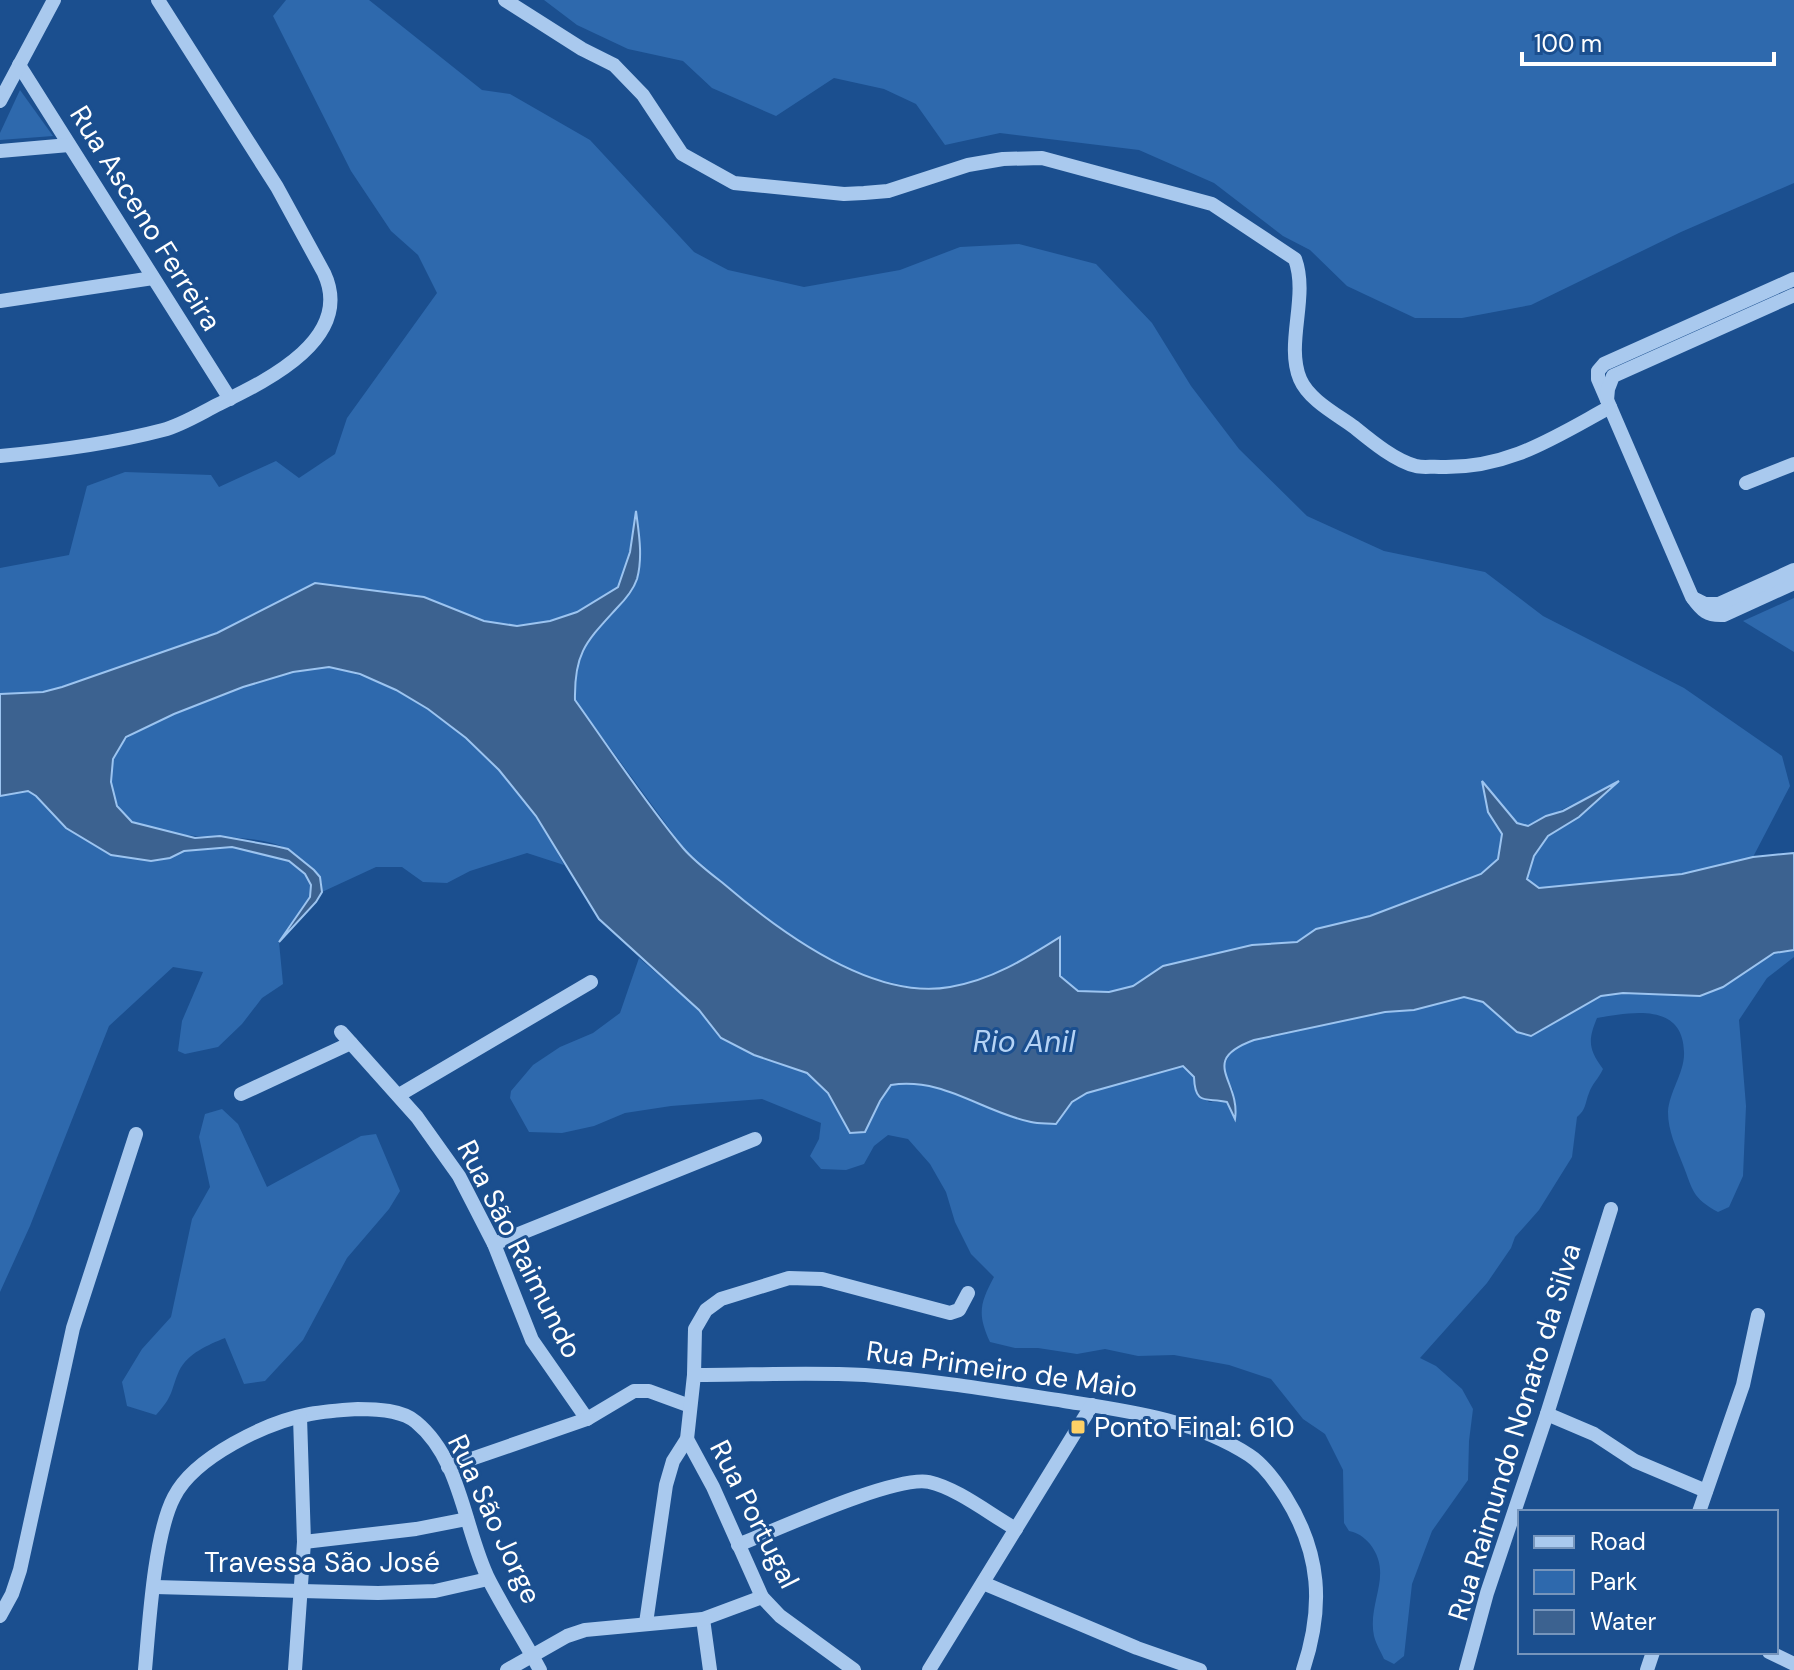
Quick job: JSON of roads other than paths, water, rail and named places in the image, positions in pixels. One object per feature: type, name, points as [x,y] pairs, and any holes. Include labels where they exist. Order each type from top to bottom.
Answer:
[{"type":"street","points":[[0,101],[54,0]]},
{"type":"street","points":[[0,456],[110,442],[167,429],[230,399],[291,364],[315,341],[329,313],[331,288],[277,187],[158,0]]},
{"type":"street","points":[[505,0],[582,49],[614,65],[643,95],[682,154],[734,183],[844,194],[864,193],[888,191],[968,165],[1003,159],[1042,158],[1212,204],[1295,259],[1301,281],[1295,359],[1300,380],[1312,396],[1378,446],[1416,466],[1453,467],[1495,463],[1545,443],[1608,404]]},
{"type":"street","name":"Rua Asceno Ferreira","points":[[19,65],[230,399]]},
{"type":"street","points":[[0,151],[69,145]]},
{"type":"street","points":[[0,301],[153,278]]},
{"type":"street","points":[[1794,279],[1604,364],[1598,371],[1608,404],[1692,597],[1706,614],[1724,615],[1794,583]]},
{"type":"street","points":[[1608,404],[1608,389],[1613,376],[1794,295]]},
{"type":"street","points":[[1746,483],[1794,464]]},
{"type":"street","points":[[1692,597],[1705,604],[1719,604],[1794,570]]},
{"type":"street","points":[[399,1095],[591,982]]},
{"type":"street","name":"Rua São Raimundo","points":[[241,1094],[346,1038],[399,1095],[459,1176],[494,1244],[532,1340],[587,1419]]},
{"type":"street","points":[[0,1616],[20,1570],[73,1328],[136,1134]]},
{"type":"street","points":[[494,1244],[755,1139]]},
{"type":"street","name":"Rua Raimundo Nonato da Silva","points":[[1466,1670],[1487,1593],[1611,1209]]},
{"type":"street","points":[[646,1623],[666,1485],[673,1461],[687,1439],[695,1329],[706,1310],[721,1299],[789,1278],[822,1279],[950,1313],[959,1310],[968,1293]]},
{"type":"street","points":[[1700,1510],[1743,1385],[1758,1315]]},
{"type":"street","name":"Rua Primeiro de Maio","points":[[694,1375],[864,1375],[978,1388],[1163,1418],[1219,1439],[1252,1456],[1277,1483],[1300,1520],[1313,1557],[1317,1599],[1316,1626],[1303,1670]]},
{"type":"street","points":[[448,1467],[587,1419],[634,1391],[642,1389],[690,1406]]},
{"type":"street","points":[[929,1670],[1092,1405]]},
{"type":"street","name":"Rua São Jorge","points":[[145,1670],[161,1542],[172,1501],[180,1485],[229,1446],[269,1427],[307,1414],[345,1410],[390,1411],[415,1420],[432,1440],[448,1467],[488,1579],[540,1670]]},
{"type":"street","points":[[1547,1414],[1594,1434],[1635,1461],[1706,1491]]},
{"type":"street","points":[[295,1670],[304,1542],[300,1417]]},
{"type":"street","name":"Rua Portugal","points":[[687,1439],[713,1487],[762,1597],[780,1616],[854,1670]]},
{"type":"street","points":[[738,1545],[887,1487],[918,1481],[943,1487],[1016,1529]]},
{"type":"street","points":[[304,1542],[416,1529],[467,1519]]},
{"type":"street","name":"Travessa São José","points":[[155,1587],[435,1591],[488,1579]]},
{"type":"street","points":[[983,1583],[1137,1648],[1200,1670]]},
{"type":"street","points":[[507,1670],[567,1636],[585,1630],[703,1619],[762,1597]]},
{"type":"street","points":[[703,1619],[710,1670]]},
{"type":"street","points":[[1773,1654],[1794,1664]]},
{"type":"water","name":"Rio Anil","points":[[636,511],[640,554],[637,579],[628,595],[584,649],[577,671],[575,700],[692,858],[772,922],[829,959],[859,973],[890,984],[920,989],[950,987],[994,974],[1060,937],[1060,976],[1078,991],[1109,992],[1133,986],[1163,966],[1252,945],[1297,942],[1316,929],[1370,916],[1481,874],[1498,859],[1502,834],[1488,812],[1482,781],[1517,823],[1528,826],[1619,781],[1579,817],[1548,836],[1534,856],[1527,879],[1539,888],[1682,874],[1753,857],[1794,853],[1794,950],[1774,953],[1723,987],[1700,996],[1623,993],[1601,996],[1531,1036],[1517,1032],[1483,1002],[1464,997],[1414,1010],[1385,1012],[1254,1040],[1237,1048],[1225,1064],[1235,1105],[1235,1119],[1227,1102],[1200,1097],[1194,1077],[1183,1066],[1087,1093],[1072,1102],[1056,1124],[1034,1123],[1013,1117],[928,1086],[891,1085],[865,1132],[850,1133],[828,1093],[807,1073],[754,1055],[721,1038],[699,1010],[599,919],[536,816],[499,770],[466,738],[428,709],[360,674],[329,667],[293,672],[243,687],[126,737],[113,759],[111,782],[117,806],[132,822],[195,838],[220,836],[288,849],[314,870],[320,877],[322,892],[279,942],[310,897],[311,885],[305,874],[289,861],[232,847],[184,851],[170,858],[151,861],[111,855],[66,828],[28,791],[0,796],[0,694],[43,692],[62,687],[217,633],[315,583],[424,597],[484,621],[517,626],[550,621],[577,612],[618,587],[630,552]]},
{"type":"place","name":"Ponto Final: 610","points":[[1078,1427]]}]
